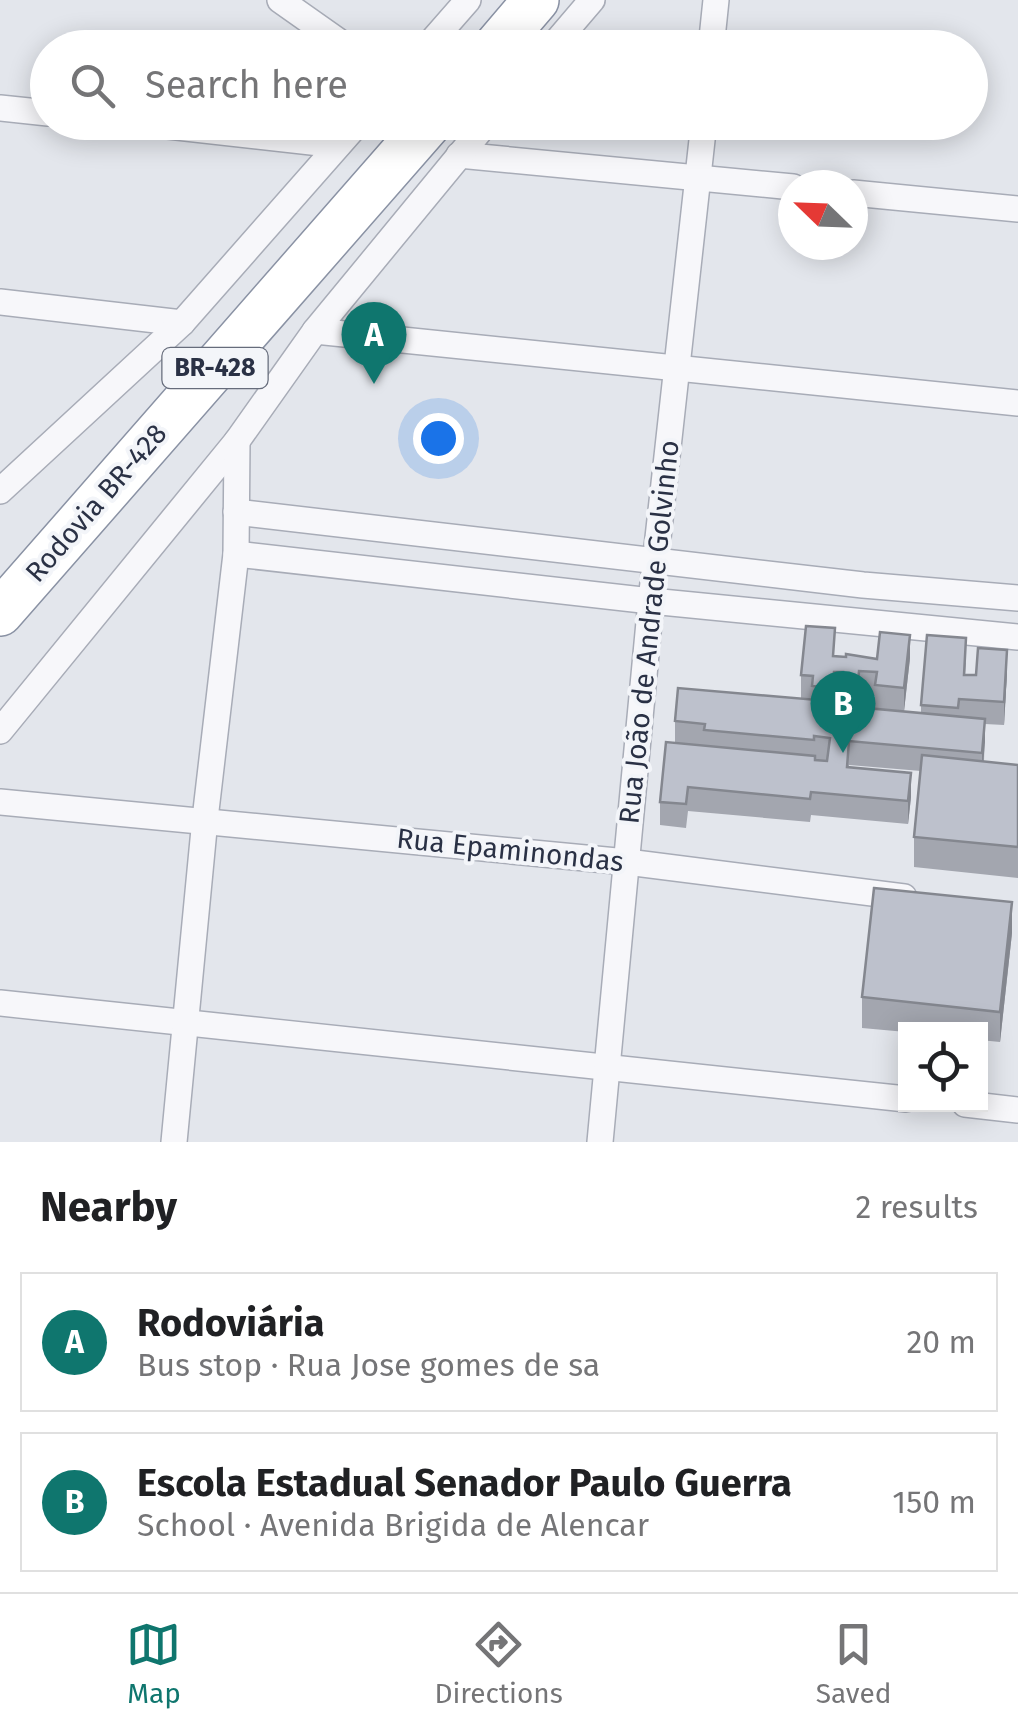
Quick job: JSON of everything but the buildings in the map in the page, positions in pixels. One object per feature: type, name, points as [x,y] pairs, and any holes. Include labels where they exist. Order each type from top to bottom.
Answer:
[{"type":"highway","points":[[510,30],[536,0]]},
{"type":"highway","name":"Rodovia BR-428","points":[[0,613],[444,140]]},
{"type":"street","points":[[280,0],[325,30]]},
{"type":"street","points":[[442,30],[468,0]]},
{"type":"street","points":[[567,30],[592,0]]},
{"type":"street","points":[[713,30],[716,0]]},
{"type":"street","points":[[0,108],[30,111]]},
{"type":"street","points":[[293,140],[338,145]]},
{"type":"street","points":[[0,491],[182,323],[343,140]]},
{"type":"street","points":[[0,732],[237,441],[444,140]]},
{"type":"street","points":[[451,140],[698,178],[778,186]]},
{"type":"street","name":"Rua João de Andrade Golvinho","points":[[600,1142],[651,601],[702,140]]},
{"type":"street","points":[[868,194],[1018,209]]},
{"type":"street","points":[[0,302],[182,323]]},
{"type":"street","points":[[315,331],[1018,403]]},
{"type":"street","points":[[174,1142],[236,554],[237,441]]},
{"type":"street","points":[[236,512],[655,562],[1018,598]]},
{"type":"street","points":[[451,576],[454,537]]},
{"type":"street","points":[[236,554],[1018,637]]},
{"type":"street","points":[[860,620],[863,584]]},
{"type":"street","name":"Rua Epaminondas","points":[[0,802],[626,862],[920,899]]},
{"type":"street","points":[[0,1004],[898,1097]]},
{"type":"street","points":[[988,1107],[1018,1110]]},
{"type":"place","name":"Rodoviária","points":[[374,384]]},
{"type":"place","name":"Escola Estadual Senador Paulo Guerra","points":[[843,753]]}]
